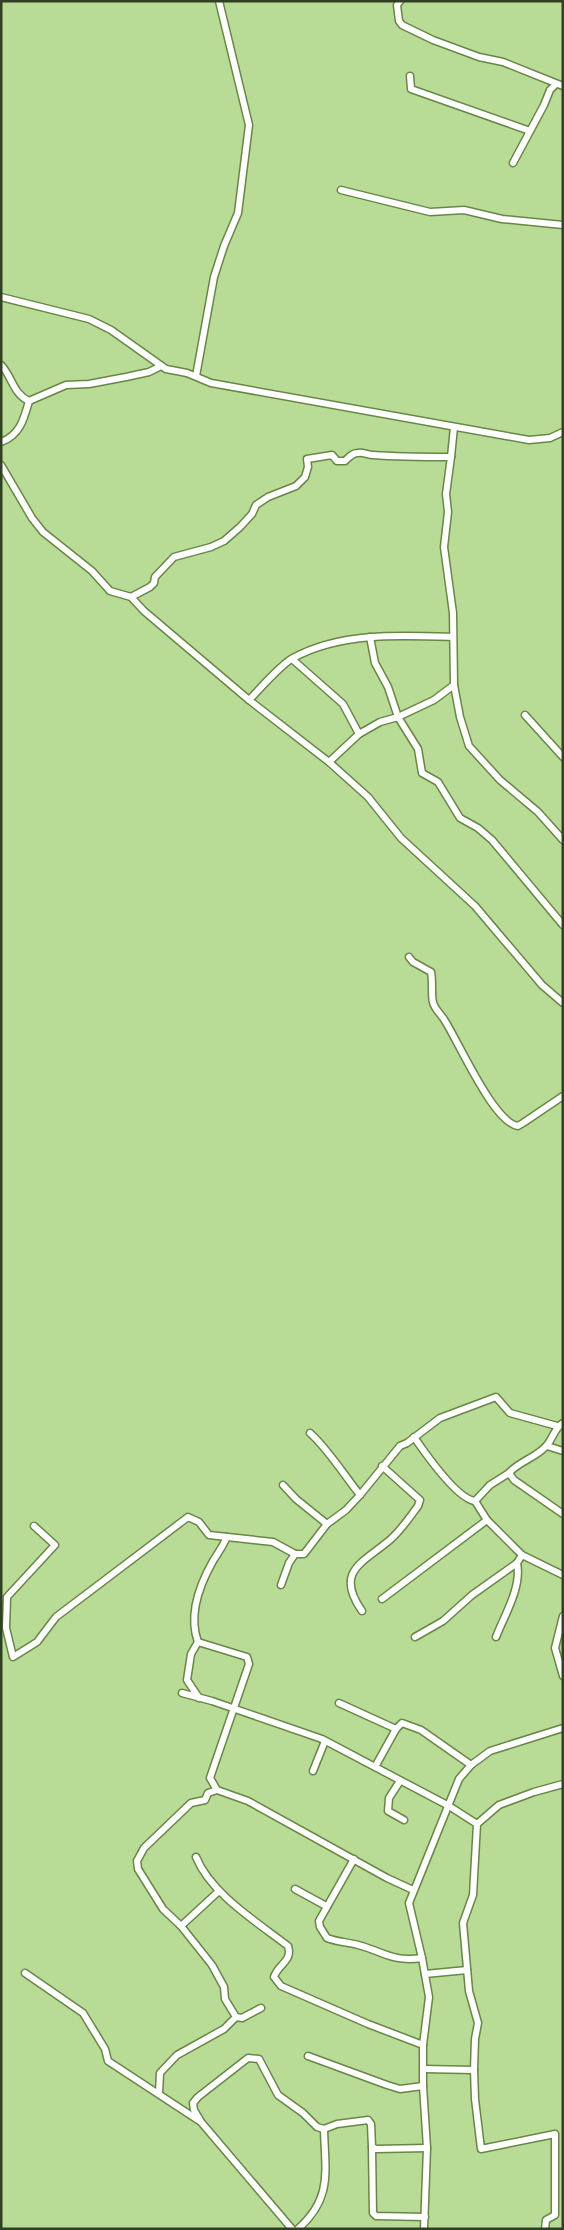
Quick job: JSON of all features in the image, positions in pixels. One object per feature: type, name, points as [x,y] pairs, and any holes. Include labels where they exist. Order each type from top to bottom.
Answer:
[{"type":"street","points":[[196,376],[214,277],[224,246],[238,213],[248,125],[219,1]]},
{"type":"street","points":[[400,1],[397,5],[399,21],[402,25],[433,40],[479,57],[503,62],[563,86]]},
{"type":"street","points":[[410,76],[412,89],[530,131]]},
{"type":"street","points":[[513,163],[550,90],[556,84]]},
{"type":"street","points":[[341,190],[430,212],[464,210],[502,219],[563,225]]},
{"type":"street","points":[[1,297],[89,319],[112,330],[161,366],[196,376],[211,383],[529,440],[550,438],[563,432]]},
{"type":"street","points":[[1,366],[15,389],[22,397],[29,401]]},
{"type":"street","points":[[1,442],[15,435],[29,401],[66,385],[89,384],[126,377],[149,372],[161,366]]},
{"type":"street","points":[[454,426],[446,494],[448,512],[444,546],[453,613],[454,685],[460,717],[468,746],[500,780],[538,812],[563,840]]},
{"type":"street","points":[[131,597],[150,587],[154,583],[155,577],[174,557],[224,541],[252,514],[256,505],[268,497],[296,486],[302,481],[308,466],[307,459],[332,455],[337,461],[345,461],[351,455],[359,452],[371,456],[418,456],[441,459],[451,457]]},
{"type":"street","points":[[1,466],[32,518],[43,532],[92,570],[110,591],[131,597],[144,611],[248,700],[329,762],[368,797],[401,838],[475,906],[542,984],[563,1003]]},
{"type":"street","points":[[248,700],[292,658],[332,642],[370,638],[452,637]]},
{"type":"street","points":[[370,638],[375,662],[388,687],[398,717],[418,748],[422,773],[438,782],[460,818],[478,828],[492,840],[563,925]]},
{"type":"street","points":[[292,658],[343,704],[359,734]]},
{"type":"street","points":[[329,762],[359,734],[380,722],[398,717],[434,700],[454,685]]},
{"type":"street","points":[[525,715],[563,757]]},
{"type":"street","points":[[408,957],[431,972],[434,989],[432,1002],[444,1019],[488,1099],[507,1122],[518,1126],[563,1096]]},
{"type":"street","points":[[34,1526],[55,1545],[7,1596],[6,1628],[13,1657],[37,1642],[56,1617],[188,1517],[199,1522],[209,1534],[273,1542],[295,1554],[304,1554],[327,1524],[346,1510],[360,1495],[394,1451],[440,1418],[496,1397],[510,1413],[560,1424],[546,1446],[490,1485],[476,1501]]},
{"type":"street","points":[[310,1433],[323,1444],[335,1464],[360,1495]]},
{"type":"street","points":[[414,1437],[437,1469],[468,1500],[476,1501]]},
{"type":"street","points":[[546,1446],[563,1451]]},
{"type":"street","points":[[362,1611],[351,1596],[350,1582],[354,1570],[393,1537],[418,1506],[420,1500],[382,1466]]},
{"type":"street","points":[[509,1473],[514,1480],[563,1514]]},
{"type":"street","points":[[283,1485],[296,1499],[327,1524]]},
{"type":"street","points":[[476,1501],[487,1520],[522,1555],[563,1575]]},
{"type":"street","points":[[382,1598],[487,1520]]},
{"type":"street","points":[[198,1642],[194,1632],[195,1606],[201,1586],[226,1537]]},
{"type":"street","points":[[280,1585],[295,1554]]},
{"type":"street","points":[[415,1637],[443,1621],[472,1595],[516,1563],[522,1555]]},
{"type":"street","points":[[496,1637],[519,1573],[516,1563]]},
{"type":"street","points":[[563,1616],[555,1648],[563,1676]]},
{"type":"street","points":[[198,1642],[191,1654],[186,1680],[199,1698]]},
{"type":"street","points":[[198,1642],[247,1657],[249,1664],[232,1708],[210,1778],[217,1790]]},
{"type":"street","points":[[182,1694],[232,1708],[325,1741],[448,1806],[477,1824]]},
{"type":"street","points":[[339,1703],[396,1729]]},
{"type":"street","points":[[375,1768],[396,1729],[402,1723],[421,1730],[471,1766]]},
{"type":"street","points":[[424,2229],[427,2148],[423,2086],[423,2044],[429,1997],[409,1903],[459,1779],[471,1766],[490,1751],[563,1728]]},
{"type":"street","points":[[313,1771],[325,1741]]},
{"type":"street","points":[[400,1781],[389,1798],[388,1811],[404,1820]]},
{"type":"street","points":[[545,2229],[546,2220],[555,2215],[555,2134],[481,2149],[474,2070],[475,2039],[478,2023],[469,1991],[463,1923],[473,1895],[477,1824],[499,1805],[563,1784]]},
{"type":"street","points":[[261,2008],[242,2018],[236,2017],[225,1999],[224,1987],[212,1965],[181,1926],[163,1909],[142,1878],[138,1861],[144,1848],[191,1803],[205,1800],[208,1793],[217,1790],[248,1801],[387,1878],[413,1890]]},
{"type":"street","points":[[196,1857],[201,1869],[219,1891],[288,1946],[289,1957],[276,1969],[274,1977],[282,1986],[368,2024],[423,2044]]},
{"type":"street","points":[[354,1859],[342,1876],[332,1899],[326,1906],[319,1921],[327,1938],[357,1945],[394,1959],[422,1958]]},
{"type":"street","points":[[295,1889],[326,1906]]},
{"type":"street","points":[[181,1926],[219,1891]]},
{"type":"street","points":[[425,1974],[467,1970]]},
{"type":"street","points":[[25,1973],[83,2013],[105,2050],[108,2061],[160,2093],[201,2122]]},
{"type":"street","points":[[160,2093],[160,2073],[177,2055],[224,2029],[236,2017]]},
{"type":"street","points":[[308,2056],[400,2089],[423,2086]]},
{"type":"street","points":[[292,2229],[201,2122],[194,2110],[193,2103],[198,2097],[248,2058],[259,2059],[278,2096],[303,2113],[317,2127],[324,2129],[337,2124],[368,2120],[371,2124],[373,2213],[376,2216],[425,2217]]},
{"type":"street","points":[[424,2069],[474,2070]]},
{"type":"street","points":[[298,2229],[318,2208],[325,2188],[324,2129]]},
{"type":"street","points":[[372,2148],[427,2148]]}]
